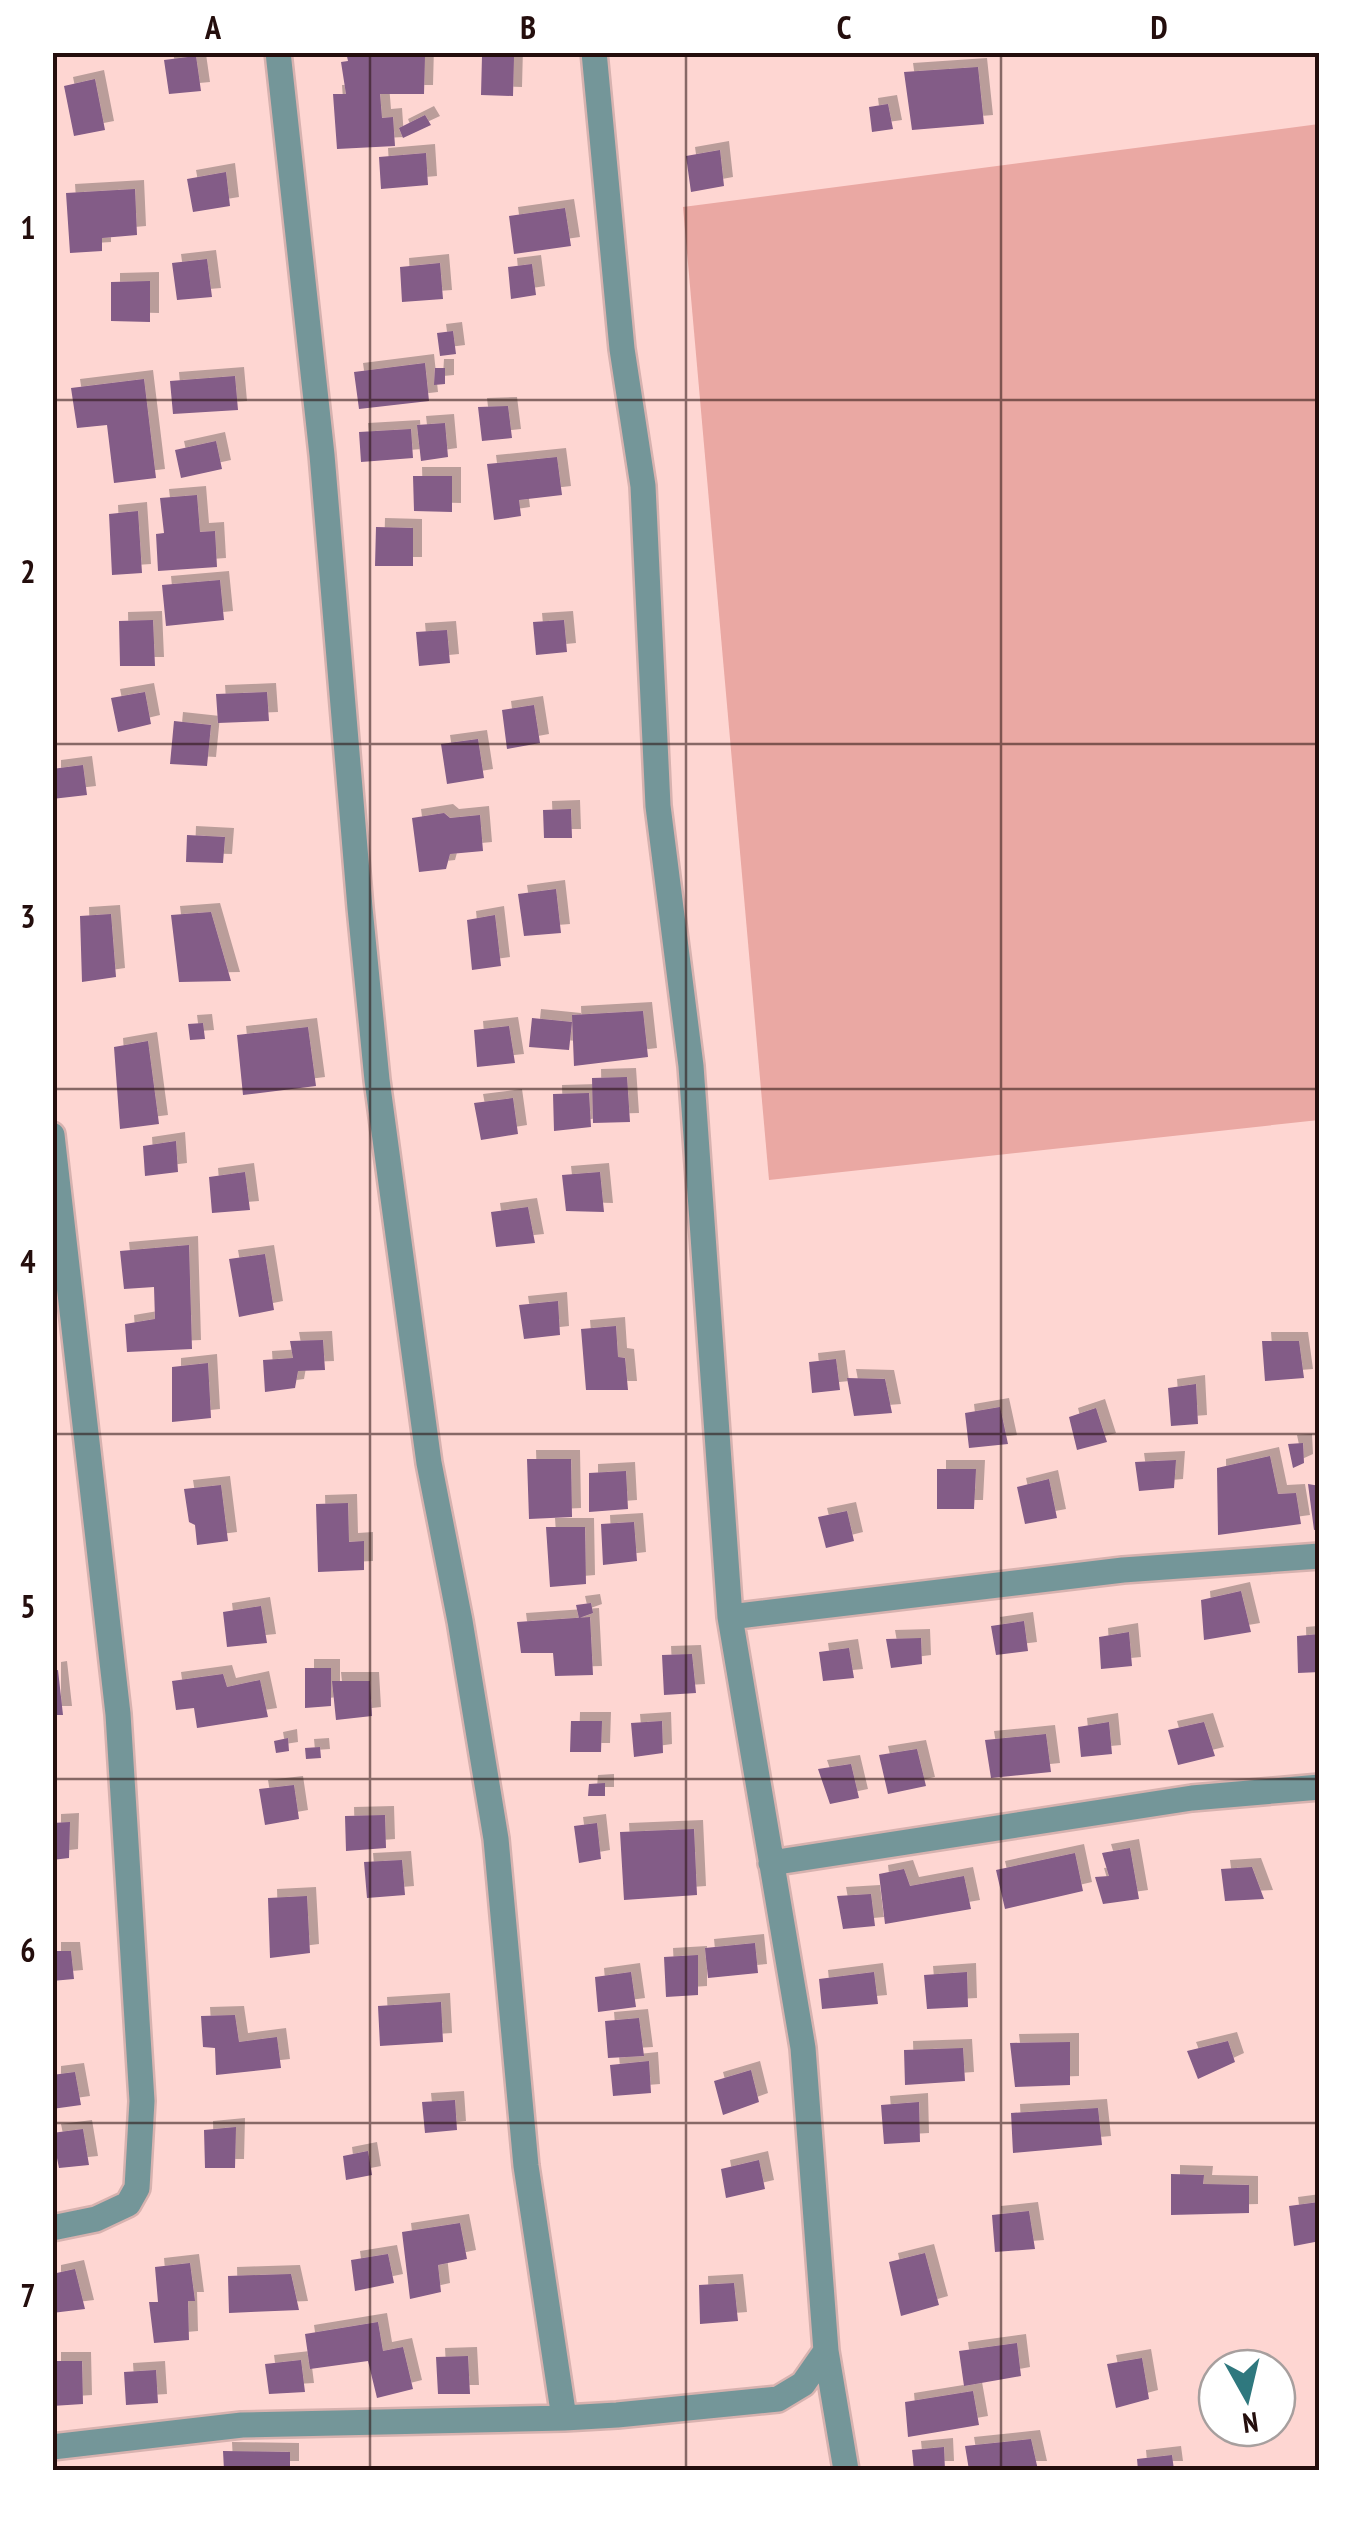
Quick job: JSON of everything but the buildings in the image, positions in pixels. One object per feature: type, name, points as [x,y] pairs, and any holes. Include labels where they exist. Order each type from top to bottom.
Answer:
[{"type":"street","points":[[278,52],[322,455],[378,1080],[429,1463],[496,1839],[526,2166],[564,2418]]},
{"type":"street","points":[[594,52],[622,349],[644,486],[658,806],[691,1066],[730,1617],[803,2048],[826,2351],[846,2470]]},
{"type":"street","points":[[52,1136],[118,1714],[142,2101],[136,2188],[128,2204],[96,2218],[52,2228]]},
{"type":"street","points":[[730,1617],[1123,1570],[1320,1556]]},
{"type":"street","points":[[771,1863],[1192,1798],[1320,1787]]},
{"type":"street","points":[[52,2447],[242,2425],[564,2418],[778,2400],[803,2384],[826,2351]]},
{"type":"shaded area","points":[[1319,124],[1319,1120],[769,1180],[683,207]]}]
